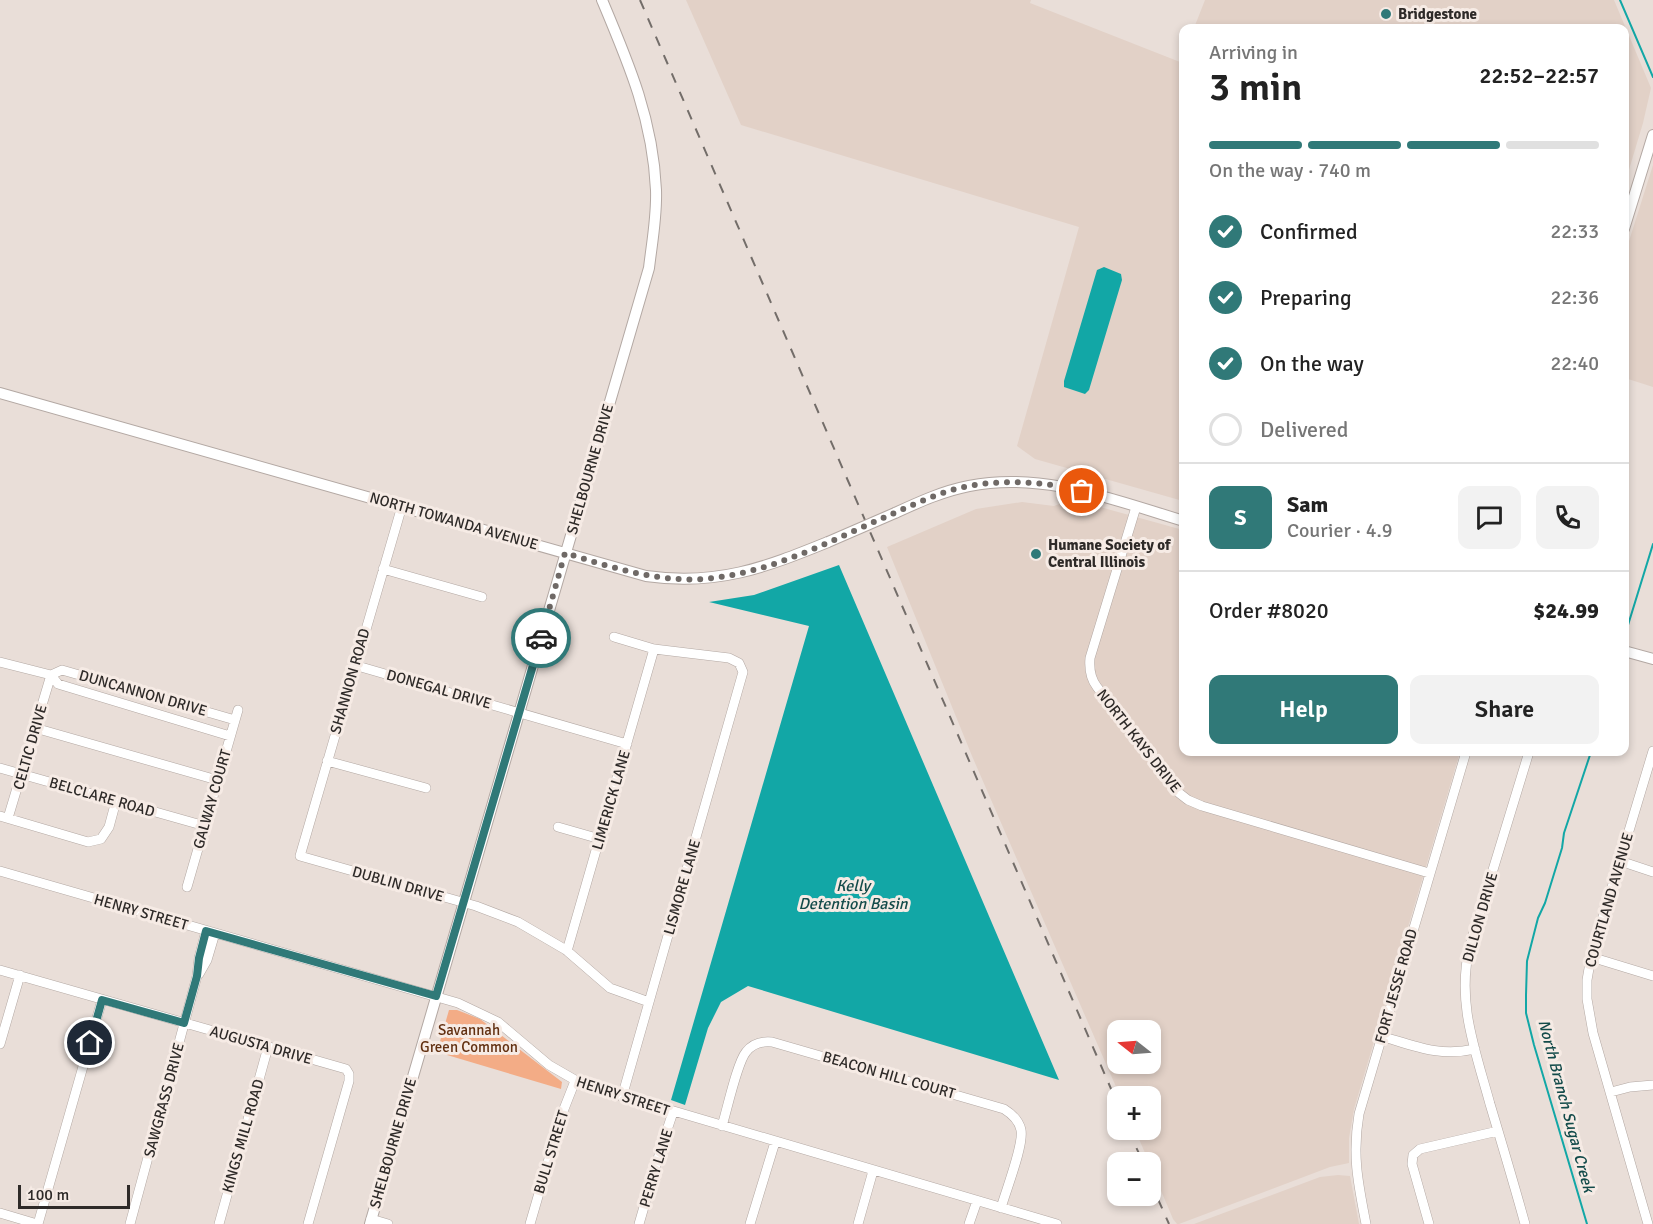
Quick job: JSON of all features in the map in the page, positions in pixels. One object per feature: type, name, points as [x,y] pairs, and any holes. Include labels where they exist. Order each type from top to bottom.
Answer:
[{"type":"main road","name":"SHELBOURNE DRIVE","points":[[371,1222],[649,268],[655,216],[654,160],[644,105],[602,0]]},
{"type":"main road","points":[[1629,214],[1653,135]]},
{"type":"main road","name":"NORTH TOWANDA AVENUE","points":[[0,393],[646,576],[667,579],[702,579],[733,575],[763,567],[828,542],[921,501],[968,486],[1018,482],[1059,485],[1179,520]]},
{"type":"main road","points":[[1629,652],[1653,659]]},
{"type":"street","name":"SHANNON ROAD","points":[[300,856],[402,506]]},
{"type":"street","name":"NORTH KAYS DRIVE","points":[[1136,507],[1090,658],[1090,670],[1093,682],[1179,793],[1202,806],[1429,873]]},
{"type":"street","points":[[383,569],[482,597]]},
{"type":"street","points":[[614,637],[654,650]]},
{"type":"street","name":"LISMORE LANE","points":[[621,1097],[742,678],[742,667],[734,659],[654,650]]},
{"type":"street","name":"LIMERICK LANE","points":[[567,951],[654,650]]},
{"type":"street","name":"DUNCANNON DRIVE","points":[[0,662],[51,675],[58,684],[230,735]]},
{"type":"street","name":"DONEGAL DRIVE","points":[[354,665],[627,744]]},
{"type":"street","name":"DUNCANNON DRIVE","points":[[51,675],[62,670],[237,715]]},
{"type":"street","name":"CELTIC DRIVE","points":[[4,817],[21,774],[51,675]]},
{"type":"street","name":"GALWAY COURT","points":[[187,887],[237,715]]},
{"type":"street","points":[[35,728],[217,780]]},
{"type":"street","name":"COURTLAND AVENUE","points":[[1648,1224],[1588,1013],[1587,980],[1591,957],[1651,768],[1653,751]]},
{"type":"street","name":"FORT JESSE ROAD","points":[[1366,1224],[1355,1167],[1359,1114],[1465,756]]},
{"type":"street","name":"DILLON DRIVE","points":[[1525,1224],[1474,1049],[1464,997],[1466,960],[1528,756]]},
{"type":"street","points":[[327,761],[426,788]]},
{"type":"street","name":"BELCLARE ROAD","points":[[0,768],[205,826]]},
{"type":"street","points":[[4,817],[88,842],[101,839],[109,826],[116,801]]},
{"type":"street","points":[[558,827],[600,839]]},
{"type":"street","name":"DUBLIN DRIVE","points":[[300,856],[464,903],[518,922],[567,951],[610,988],[649,1002]]},
{"type":"street","points":[[1620,861],[1653,872]]},
{"type":"street","name":"HENRY STREET","points":[[0,872],[436,996],[498,1022],[549,1065],[575,1081],[621,1097],[1057,1224]]},
{"type":"street","name":"SAWGRASS DRIVE","points":[[130,1224],[197,976],[207,960],[211,932]]},
{"type":"street","points":[[1591,957],[1653,976]]},
{"type":"street","name":"AUGUSTA DRIVE","points":[[0,970],[342,1067],[348,1071],[349,1082],[309,1224]]},
{"type":"street","points":[[0,1044],[20,975]]},
{"type":"street","points":[[0,1213],[38,1224],[102,1000]]},
{"type":"street","points":[[1381,1036],[1433,1052],[1461,1052],[1474,1049]]},
{"type":"street","name":"BEACON HILL COURT","points":[[722,1126],[742,1058],[751,1047],[765,1041],[960,1096],[1004,1109],[1010,1112],[1019,1123],[1021,1139],[1001,1208]]},
{"type":"street","name":"KINGS MILL ROAD","points":[[219,1224],[268,1047]]},
{"type":"street","name":"BULL STREET","points":[[530,1224],[562,1114],[575,1081]]},
{"type":"street","points":[[1611,1092],[1630,1087],[1653,1085]]},
{"type":"street","name":"PERRY LANE","points":[[639,1224],[673,1112]]},
{"type":"street","points":[[1429,1224],[1412,1164],[1414,1154],[1420,1149],[1498,1131]]},
{"type":"street","points":[[750,1224],[775,1142]]},
{"type":"street","points":[[858,1224],[873,1171]]},
{"type":"street","points":[[969,1224],[977,1201]]},
{"type":"street","points":[[371,1222],[388,1224]]},
{"type":"shaded area","points":[[686,0],[1031,0],[1030,3],[1179,62],[1179,500],[1035,459],[1017,446],[1079,227],[741,125]]},
{"type":"shaded area","name":"Bridgestone","points":[[1205,0],[1614,0],[1624,24],[1196,24]]},
{"type":"shaded area","name":"Bridgestone","points":[[1629,36],[1651,88],[1629,170]]},
{"type":"shaded area","points":[[1653,165],[1653,387],[1629,379],[1629,241]]},
{"type":"shaded area","points":[[1064,497],[1179,529],[1179,756],[1459,756],[1354,1109],[1349,1138],[1349,1163],[1330,1167],[1179,1224],[1173,1219],[1161,1191],[1161,1152],[1145,1152],[1139,1140],[1161,1140],[1161,1086],[1116,1086],[1110,1074],[1161,1074],[1161,1020],[1107,1020],[1107,1066],[972,756],[887,547],[976,509],[1022,502],[1054,506],[1062,503]]},
{"type":"shaded area","points":[[1350,1176],[1359,1224],[1194,1224],[1320,1177]]},
{"type":"green space","name":"Savannah Green Common","points":[[449,1010],[457,1010],[480,1019],[562,1082],[561,1089],[437,1052]]},
{"type":"water","points":[[1104,267],[1121,274],[1122,280],[1089,390],[1085,394],[1064,387],[1064,381],[1097,270]]},
{"type":"water","name":"Kelly Detention Basin","points":[[839,565],[1059,1080],[748,986],[721,1002],[708,1028],[685,1105],[671,1100],[809,626],[709,602],[754,595]]},
{"type":"waterway","name":"North Branch Sugar Creek","points":[[1620,0],[1653,77]]},
{"type":"waterway","name":"North Branch Sugar Creek","points":[[1629,622],[1653,544]]},
{"type":"waterway","name":"North Branch Sugar Creek","points":[[1587,1224],[1534,1045],[1526,1013],[1526,995],[1527,961],[1538,918],[1545,903],[1562,848],[1564,833],[1590,756]]},
{"type":"railway","points":[[640,0],[1110,1086]]},
{"type":"railway","points":[[1133,1140],[1138,1152]]},
{"type":"railway","points":[[1161,1206],[1169,1224]]},
{"type":"way so far","points":[[541,638],[565,553],[646,576],[667,579],[702,579],[748,572],[778,562],[921,501],[968,486],[992,483],[1041,483],[1082,491]]},
{"type":"place","name":"Bridgestone","points":[[1386,14]]},
{"type":"place","name":"Humane Society of Central Illinois","points":[[1036,554]]},
{"type":"route","points":[[90,1043],[102,1000],[184,1023],[206,931],[436,996],[541,638]]}]
